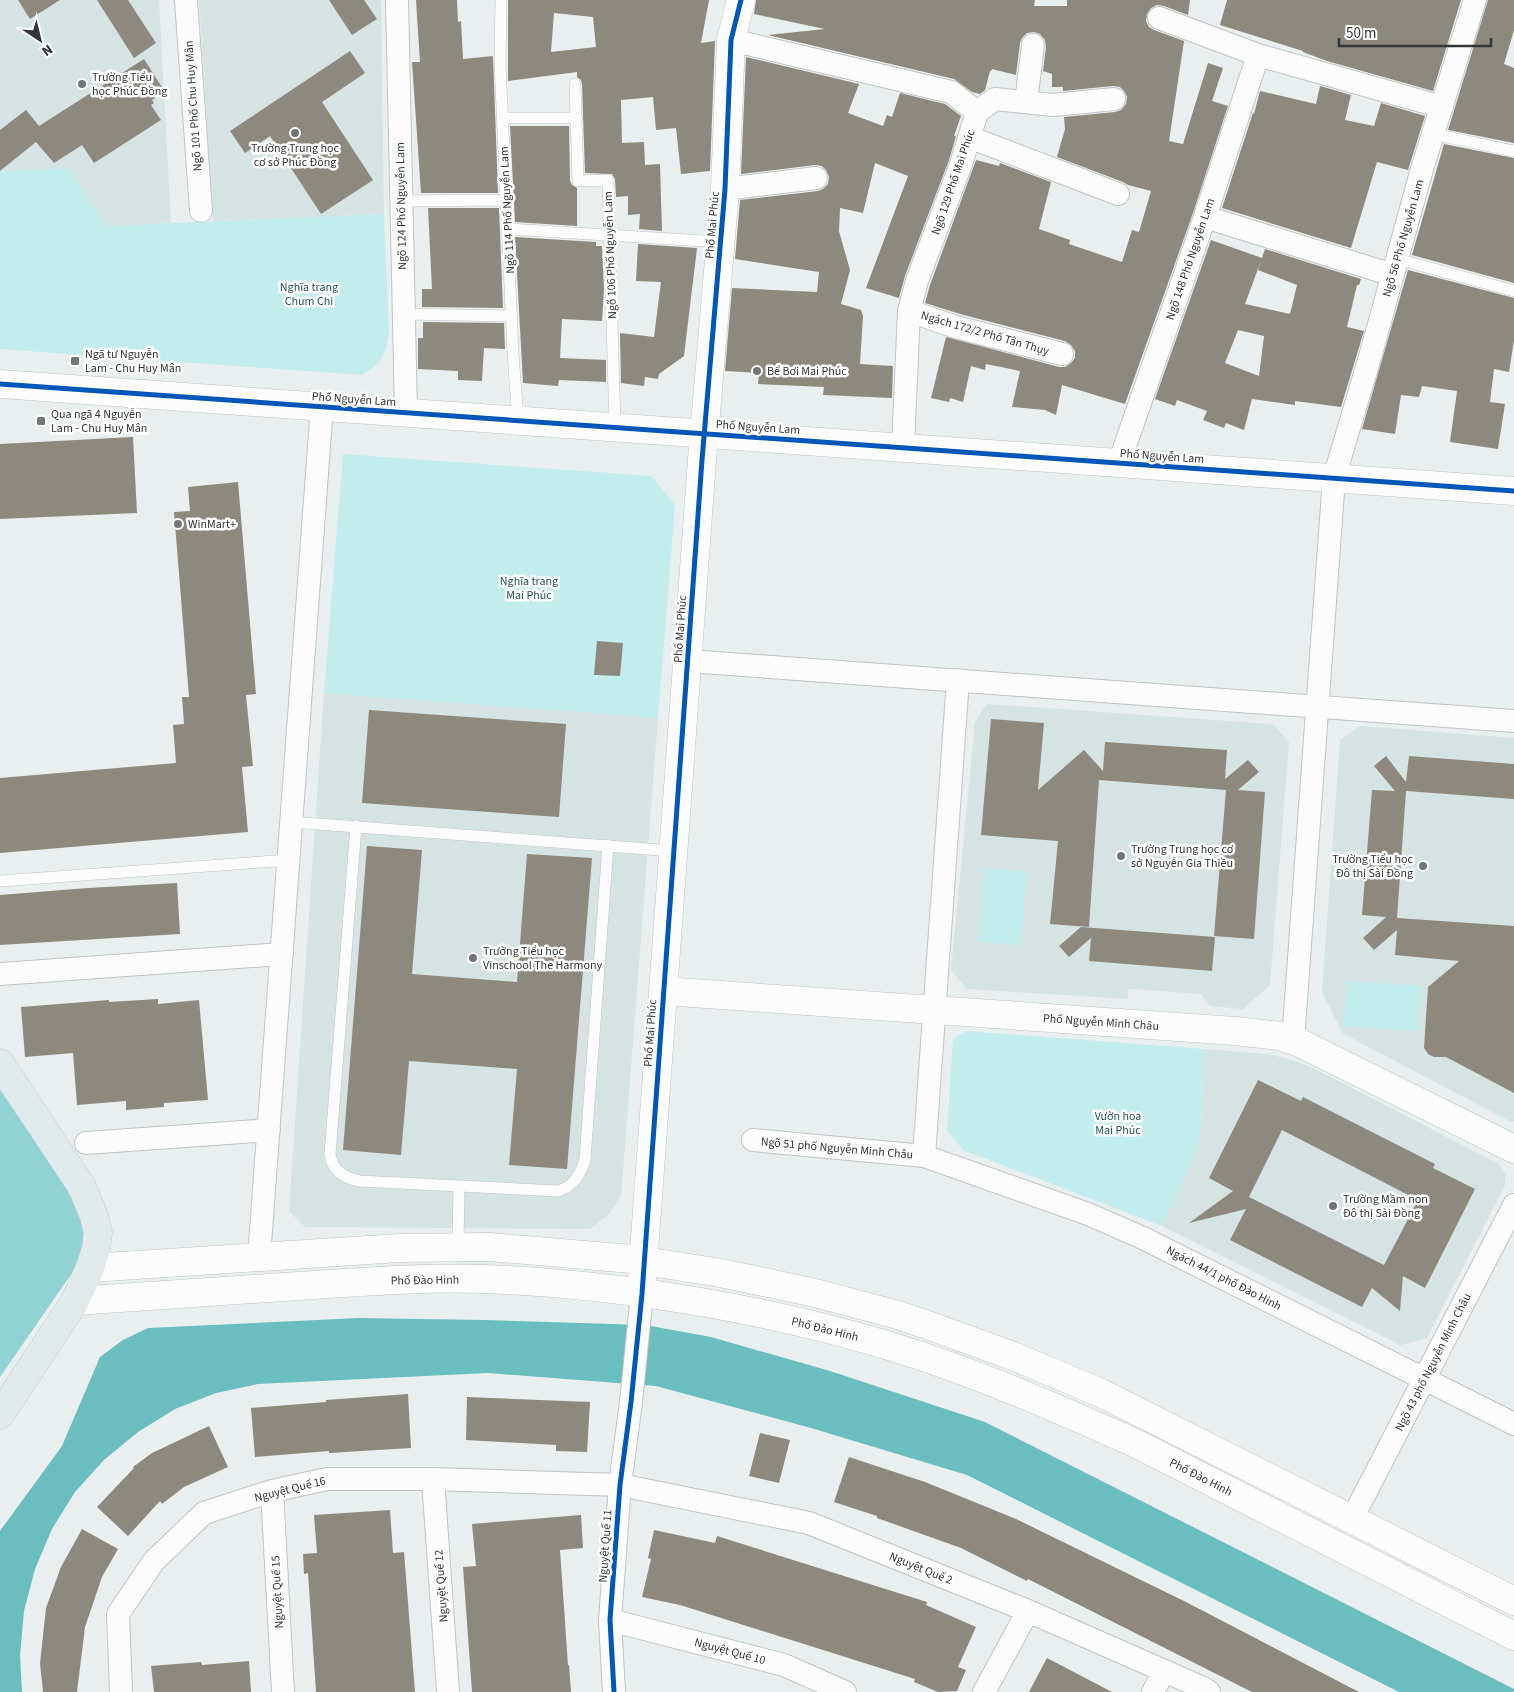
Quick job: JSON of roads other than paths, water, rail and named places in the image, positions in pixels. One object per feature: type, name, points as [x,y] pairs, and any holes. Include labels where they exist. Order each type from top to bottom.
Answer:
[{"type":"main road","points":[[0,1063],[82,1186],[98,1232],[96,1249],[90,1268],[75,1301],[0,1415]]},
{"type":"street","name":"Ngõ 101 Phố Chu Huy Mân","points":[[186,0],[196,52],[201,211]]},
{"type":"street","name":"Ngõ 124 Phố Nguyễn Lam","points":[[397,0],[406,412]]},
{"type":"street","name":"Phố Mai Phúc","points":[[641,1303],[704,433],[725,189],[730,40],[741,0]]},
{"type":"street","name":"Ngõ 56 Phố Nguyễn Lam","points":[[1293,1040],[1334,478],[1433,134],[1475,0]]},
{"type":"street","points":[[1158,18],[1258,56],[1442,107]]},
{"type":"street","name":"Ngõ 129 Phố Mai Phúc","points":[[730,40],[951,92],[977,112],[961,164],[917,281],[909,311],[903,447]]},
{"type":"street","points":[[1026,102],[1033,44]]},
{"type":"street","name":"Ngõ 148 Phố Nguyễn Lam","points":[[1119,463],[1205,217],[1258,56]]},
{"type":"street","points":[[977,112],[995,99],[1053,104],[1114,99]]},
{"type":"street","points":[[969,138],[1118,194]]},
{"type":"street","points":[[725,189],[816,178]]},
{"type":"street","points":[[1205,217],[1395,267]]},
{"type":"street","name":"Ngách 172/2 Phố Tân Thụy","points":[[909,311],[956,327],[1062,354]]},
{"type":"street","name":"Phố Nguyễn Lam","points":[[0,384],[1514,491]]},
{"type":"street","points":[[259,1257],[322,406]]},
{"type":"street","points":[[688,661],[1514,721]]},
{"type":"street","name":"Ngõ 51 phố Nguyễn Minh Châu","points":[[752,1140],[924,1156],[958,680]]},
{"type":"street","points":[[0,974],[282,954]]},
{"type":"street","name":"Phố Nguyễn Minh Châu","points":[[663,990],[1251,1032],[1280,1036],[1317,1050],[1514,1149]]},
{"type":"street","points":[[86,1143],[269,1130]]},
{"type":"street","name":"Ngách 44/1 phố Đào Hinh","points":[[924,1156],[1125,1229],[1514,1424]]},
{"type":"street","name":"Ngõ 43 phố Nguyễn Minh Châu","points":[[1352,1519],[1514,1205]]},
{"type":"street","points":[[90,1268],[399,1248],[458,1247],[536,1250],[643,1261],[721,1273],[811,1292],[898,1315],[933,1327],[1013,1356],[1101,1393],[1514,1601]]},
{"type":"street","name":"Phố Đào Hinh","points":[[75,1301],[351,1282],[439,1278],[484,1279],[530,1282],[641,1303],[715,1305],[807,1324],[892,1347],[1007,1388],[1136,1444],[1514,1636]]},
{"type":"street","name":"Nguyệt Quế 11","points":[[614,1692],[610,1620],[620,1485],[641,1303]]},
{"type":"street","name":"Nguyệt Quế 16","points":[[121,1692],[118,1614],[154,1561],[204,1513],[272,1491],[328,1479],[434,1479],[620,1485]]},
{"type":"street","name":"Nguyệt Quế 12","points":[[434,1479],[448,1692]]},
{"type":"street","name":"Nguyệt Quế 2","points":[[620,1485],[809,1523],[1028,1611],[1209,1692]]},
{"type":"street","name":"Nguyệt Quế 15","points":[[272,1491],[282,1692]]},
{"type":"street","points":[[984,1692],[1028,1611]]},
{"type":"street","name":"Nguyệt Quế 10","points":[[610,1620],[784,1665],[845,1692]]},
{"type":"street","points":[[1153,1692],[1164,1671]]},
{"type":"lane","name":"Ngõ 114 Phố Nguyễn Lam","points":[[500,0],[500,63],[518,420]]},
{"type":"lane","name":"Ngõ 106 Phố Nguyễn Lam","points":[[575,84],[578,181],[608,180],[615,427]]},
{"type":"lane","points":[[503,118],[576,118]]},
{"type":"lane","points":[[1433,134],[1514,151]]},
{"type":"lane","points":[[401,201],[506,200]]},
{"type":"lane","points":[[508,228],[721,242]]},
{"type":"lane","points":[[1395,267],[1514,291]]},
{"type":"lane","points":[[403,314],[512,316]]},
{"type":"lane","points":[[292,822],[674,851]]},
{"type":"lane","points":[[356,826],[330,1154],[330,1159],[336,1170],[352,1180],[558,1191],[570,1185],[579,1175],[585,1159],[608,846]]},
{"type":"lane","points":[[0,881],[288,860]]},
{"type":"lane","points":[[458,1247],[459,1186]]},
{"type":"place","name":"Trường Tiểu học Phúc Đồng","points":[[82,84]]},
{"type":"place","name":"Trường Trung học cơ sở Phúc Đồng","points":[[295,133]]},
{"type":"place","name":"Ngã tư Nguyễn Lam - Chu Huy Mân","points":[[75,361]]},
{"type":"place","name":"Bể Bơi Mai Phúc","points":[[757,371]]},
{"type":"place","name":"Qua ngã 4 Nguyễn Lam - Chu Huy Mân","points":[[41,421]]},
{"type":"place","name":"WinMart+","points":[[178,524]]},
{"type":"place","name":"Trường Trung học cơ sở Nguyễn Gia Thiều","points":[[1121,856]]},
{"type":"place","name":"Trường Tiểu học Đô thị Sài Đồng","points":[[1423,866]]},
{"type":"place","name":"Trường Tiểu học Vinschool The Harmony","points":[[473,958]]},
{"type":"place","name":"Trường Mầm non Đô thị Sài Đồng","points":[[1333,1206]]},
{"type":"park label","name":"Nghĩa trang Chum Chi","points":[[309,294]]},
{"type":"park label","name":"Nghĩa trang Mai Phúc","points":[[529,588]]},
{"type":"park label","name":"Vườn hoa Mai Phúc","points":[[1118,1123]]}]
